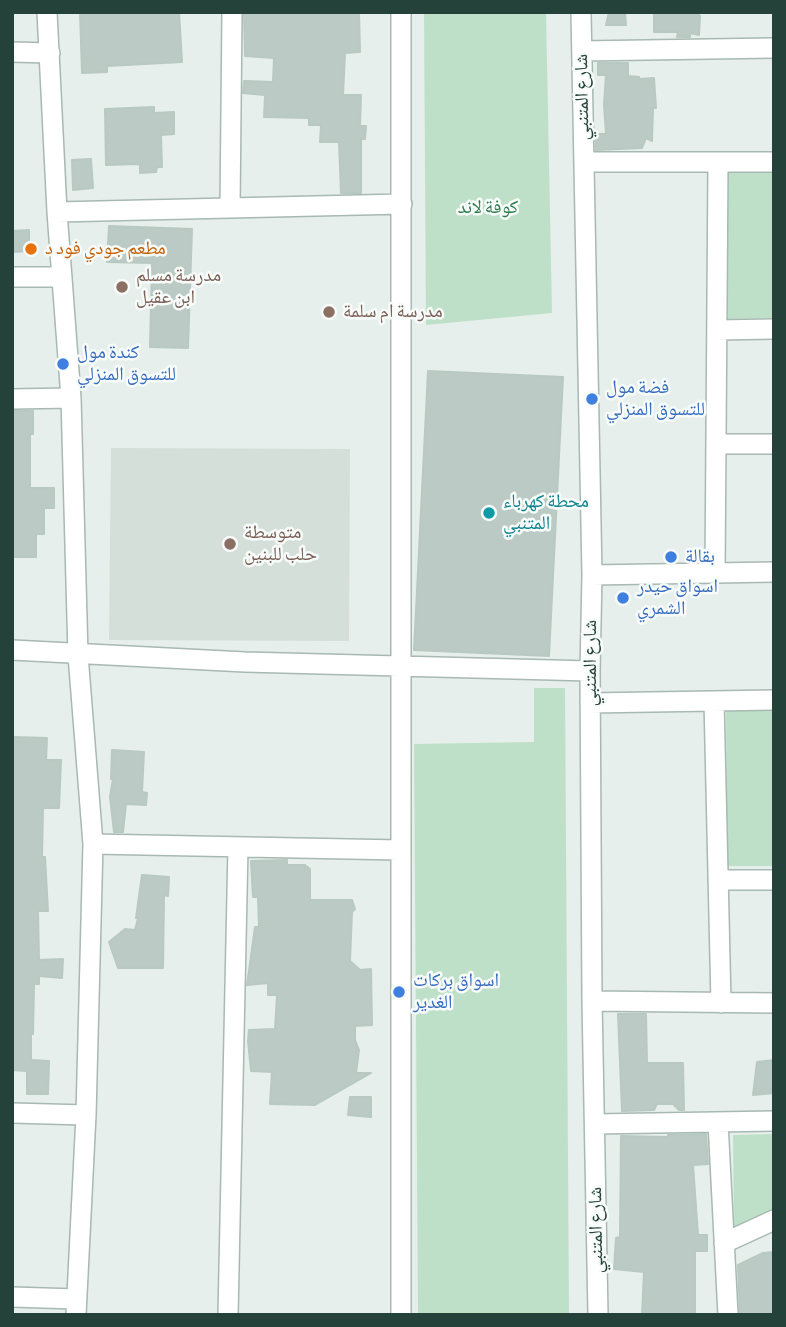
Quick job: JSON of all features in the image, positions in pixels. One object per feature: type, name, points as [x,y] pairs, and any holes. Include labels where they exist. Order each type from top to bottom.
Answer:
[{"type":"street","points":[[12,1297],[76,1307],[86,1115],[93,844],[78,655],[71,398],[57,212],[47,12]]},
{"type":"street","points":[[230,208],[232,12]]},
{"type":"street","points":[[401,12],[401,1315]]},
{"type":"street","name":"شارع المتنبي","points":[[581,12],[592,575],[592,1001],[598,1315]]},
{"type":"street","points":[[582,51],[774,48]]},
{"type":"street","points":[[12,52],[50,53]]},
{"type":"street","points":[[584,162],[774,162]]},
{"type":"street","points":[[715,573],[718,163]]},
{"type":"street","points":[[57,212],[402,204]]},
{"type":"street","points":[[12,277],[62,278]]},
{"type":"street","points":[[717,330],[774,329]]},
{"type":"street","points":[[12,399],[71,398]]},
{"type":"street","points":[[716,444],[774,444]]},
{"type":"street","points":[[592,575],[774,572]]},
{"type":"street","points":[[12,650],[78,655],[590,671]]},
{"type":"street","points":[[590,703],[774,700]]},
{"type":"street","points":[[714,701],[721,1003]]},
{"type":"street","points":[[93,844],[400,850]]},
{"type":"street","points":[[228,1315],[238,847]]},
{"type":"street","points":[[718,880],[774,880]]},
{"type":"street","points":[[592,1001],[774,1003]]},
{"type":"street","points":[[12,1113],[86,1115]]},
{"type":"street","points":[[595,1124],[774,1121]]},
{"type":"street","points":[[718,1122],[728,1315]]},
{"type":"street","points":[[724,1243],[774,1220]]},
{"type":"shaded area","name":"متوسطة حلب للبنين","points":[[111,448],[350,449],[349,641],[109,640]]},
{"type":"green space","name":"كوفة لاند","points":[[424,12],[546,12],[552,313],[426,325]]},
{"type":"green space","points":[[774,171],[774,318],[728,319],[727,172]]},
{"type":"green space","points":[[534,688],[565,688],[569,1315],[418,1315],[414,744],[534,742]]},
{"type":"green space","points":[[726,711],[774,711],[774,866],[727,866]]},
{"type":"green space","points":[[774,1134],[774,1213],[734,1233],[733,1135]]},
{"type":"building","points":[[80,12],[179,12],[182,62],[107,66],[107,72],[82,73]]},
{"type":"building","points":[[244,12],[359,12],[360,52],[345,53],[343,95],[361,95],[360,126],[366,126],[365,139],[361,139],[361,193],[341,193],[339,142],[320,142],[321,125],[309,125],[309,118],[264,117],[265,95],[243,93],[244,81],[273,82],[274,58],[245,56]]},
{"type":"building","points":[[609,12],[625,12],[626,25],[606,25]]},
{"type":"building","points":[[654,12],[696,12],[700,16],[699,35],[690,33],[690,37],[677,37],[678,32],[654,32]]},
{"type":"building","points":[[598,63],[628,63],[628,76],[639,79],[654,78],[656,108],[653,108],[652,141],[646,138],[642,148],[596,150],[596,134],[606,134],[606,75],[598,75]]},
{"type":"building","points":[[154,107],[154,113],[174,112],[174,134],[161,135],[162,167],[157,167],[156,172],[140,173],[140,164],[106,165],[105,109]]},
{"type":"building","points":[[91,159],[93,188],[73,190],[72,160]]},
{"type":"building","points":[[109,226],[192,229],[188,348],[150,347],[152,263],[107,262]]},
{"type":"building","points":[[29,230],[29,251],[12,252],[12,231]]},
{"type":"building","name":"محطة كهرباء المتنبي","points":[[428,371],[563,377],[549,656],[414,650]]},
{"type":"building","points":[[12,411],[33,411],[33,434],[30,434],[30,488],[54,488],[54,508],[44,508],[44,534],[36,534],[36,557],[12,557]]},
{"type":"building","points":[[12,737],[47,738],[46,760],[61,760],[59,808],[43,808],[42,857],[45,857],[48,911],[38,911],[39,960],[63,959],[62,978],[39,976],[39,984],[34,984],[31,1034],[31,1060],[49,1061],[48,1094],[27,1094],[27,1071],[12,1070]]},
{"type":"building","points":[[112,750],[144,752],[142,792],[147,793],[146,805],[126,804],[123,832],[114,832],[110,797],[113,779]]},
{"type":"building","points":[[287,860],[287,865],[305,865],[310,869],[310,900],[352,900],[355,909],[352,912],[350,961],[360,970],[371,969],[372,1025],[355,1026],[355,1040],[359,1050],[356,1073],[371,1073],[315,1105],[270,1104],[272,1072],[251,1071],[249,1030],[275,1029],[277,995],[268,995],[268,983],[247,985],[255,927],[259,927],[258,897],[253,897],[251,861]]},
{"type":"building","points":[[142,875],[169,877],[168,896],[164,895],[163,968],[118,968],[109,942],[125,929],[135,930]]},
{"type":"building","points":[[618,1014],[646,1014],[647,1063],[683,1063],[684,1110],[679,1110],[673,1104],[657,1104],[654,1110],[622,1111]]},
{"type":"building","points":[[774,1060],[774,1093],[753,1095],[757,1062]]},
{"type":"building","points":[[350,1097],[371,1097],[371,1117],[348,1115]]},
{"type":"building","points":[[706,1134],[708,1164],[693,1165],[698,1235],[707,1235],[707,1251],[695,1251],[695,1315],[642,1315],[644,1272],[614,1269],[616,1238],[620,1237],[621,1136],[668,1137]]},
{"type":"building","points":[[774,1252],[774,1315],[740,1315],[738,1265],[763,1253]]},
{"type":"place","name":"مطعم جودي فود د","points":[[31,249]]},
{"type":"place","name":"مدرسة مسلم ابن عقيل","points":[[122,287]]},
{"type":"place","name":"مدرسة ام سلمة","points":[[329,312]]},
{"type":"place","name":"كندة مول للتسوق المنزلي","points":[[63,364]]},
{"type":"place","name":"فضة مول للتسوق المنزلي","points":[[592,399]]},
{"type":"place","name":"محطة كهرباء المتنبي","points":[[489,513]]},
{"type":"place","name":"متوسطة حلب للبنين","points":[[230,544]]},
{"type":"place","name":"بقالة","points":[[671,557]]},
{"type":"place","name":"اسواق حيدر الشمري","points":[[623,598]]},
{"type":"place","name":"اسواق بركات الغدير","points":[[399,992]]}]
